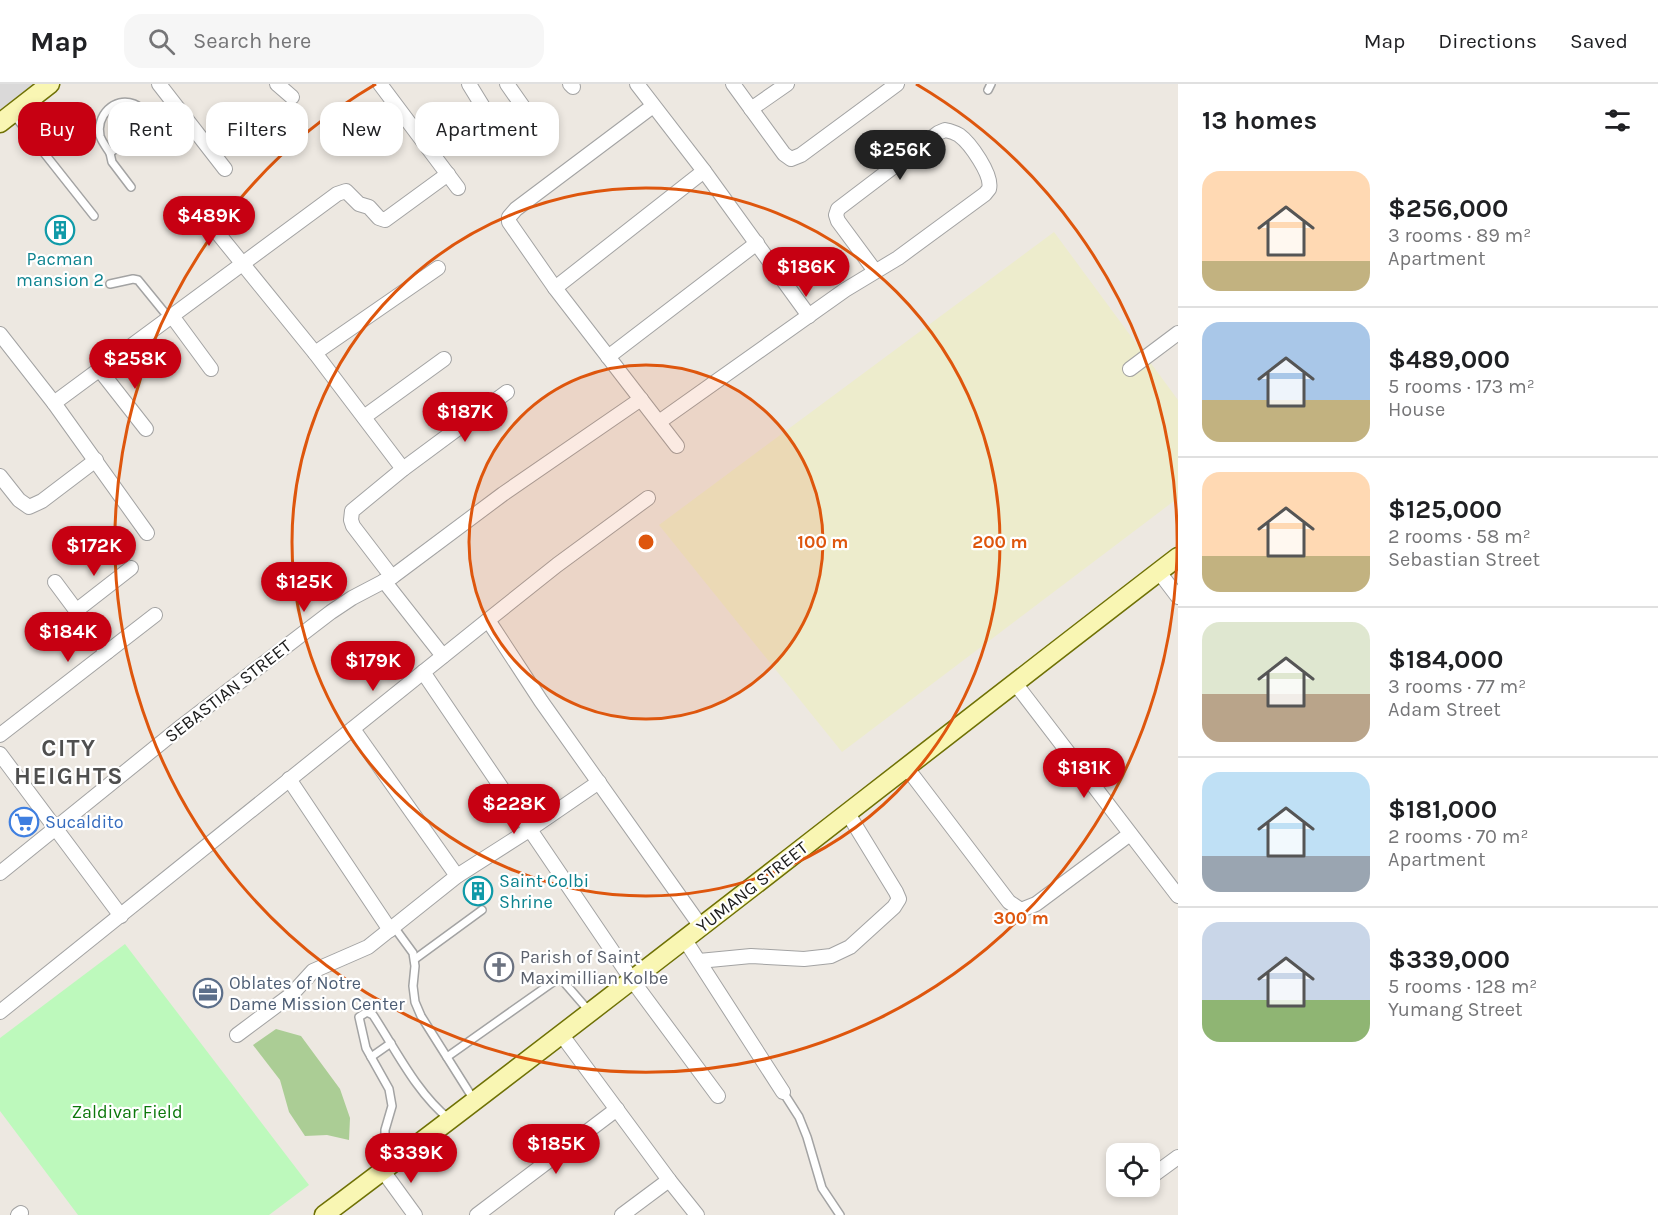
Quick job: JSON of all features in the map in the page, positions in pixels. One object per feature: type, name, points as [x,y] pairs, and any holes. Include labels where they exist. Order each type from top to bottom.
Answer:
[{"type":"main road","points":[[6,118],[50,84]]},
{"type":"main road","name":"YUMANG STREET","points":[[324,1215],[702,928],[847,812],[1178,557]]},
{"type":"street","points":[[159,84],[173,102]]},
{"type":"street","points":[[277,84],[292,97]]},
{"type":"street","points":[[380,84],[458,188]]},
{"type":"street","points":[[469,84],[480,102]]},
{"type":"street","points":[[507,84],[520,102]]},
{"type":"street","points":[[637,84],[704,171],[809,316]]},
{"type":"street","points":[[733,84],[784,154],[791,159],[801,155],[897,84]]},
{"type":"street","points":[[751,109],[786,84]]},
{"type":"street","points":[[653,106],[516,209],[509,217],[510,222],[555,288],[677,446]]},
{"type":"street","points":[[194,129],[225,169]]},
{"type":"street","points":[[659,422],[809,316],[917,244],[985,194],[991,183],[986,171],[959,135],[945,130],[938,133],[838,209],[836,215],[838,221],[875,271]]},
{"type":"street","points":[[555,288],[704,171]]},
{"type":"street","points":[[54,403],[341,192],[346,191],[359,204],[369,207],[379,218],[385,220],[448,174]]},
{"type":"street","points":[[200,210],[315,353],[403,469]]},
{"type":"street","points":[[609,357],[757,243]]},
{"type":"street","points":[[315,353],[438,268]]},
{"type":"street","points":[[170,317],[211,369]]},
{"type":"street","points":[[1130,369],[1178,333]]},
{"type":"street","points":[[0,334],[54,403],[147,533]]},
{"type":"street","points":[[364,417],[444,359]]},
{"type":"street","points":[[99,369],[146,429]]},
{"type":"street","points":[[443,656],[353,526],[351,516],[356,507],[403,469],[507,392]]},
{"type":"street","name":"SEBASTIAN STREET","points":[[0,873],[261,664],[352,598],[388,579],[503,494],[641,399]]},
{"type":"street","points":[[0,476],[19,500],[29,507],[42,501],[96,460]]},
{"type":"street","points":[[0,1012],[488,620],[648,498]]},
{"type":"street","points":[[76,610],[131,568]]},
{"type":"street","points":[[1159,572],[1178,597]]},
{"type":"street","points":[[55,582],[107,652]]},
{"type":"street","points":[[0,735],[155,615]]},
{"type":"street","points":[[488,620],[537,694],[702,928]]},
{"type":"street","points":[[423,672],[632,980],[718,1096]]},
{"type":"street","points":[[1016,683],[1178,896]]},
{"type":"street","points":[[353,729],[457,876]]},
{"type":"street","points":[[0,754],[121,916]]},
{"type":"street","points":[[907,768],[1009,902],[1021,910],[1036,904],[1130,834]]},
{"type":"street","points":[[289,779],[392,928]]},
{"type":"street","points":[[237,1035],[292,994],[313,971],[359,952],[457,876],[599,782]]},
{"type":"street","points":[[699,961],[751,956],[804,959],[831,956],[850,947],[894,907],[899,898],[847,812]]},
{"type":"street","points":[[685,940],[783,1092]]},
{"type":"street","points":[[561,1034],[697,1215]]},
{"type":"street","points":[[477,1215],[617,1110]]},
{"type":"street","points":[[1160,1170],[1178,1157]]},
{"type":"street","points":[[387,1168],[415,1215]]},
{"type":"street","points":[[622,1215],[669,1180]]},
{"type":"lane","points":[[108,110],[102,116],[100,125],[100,135],[108,149]]},
{"type":"lane","points":[[6,118],[94,216]]},
{"type":"lane","points":[[111,156],[112,162],[131,187]]},
{"type":"lane","points":[[110,284],[138,280],[170,317]]},
{"type":"lane","points":[[415,959],[482,909]]},
{"type":"lane","points":[[392,928],[410,947],[415,959],[412,986],[421,1016],[474,1100]]},
{"type":"lane","points":[[447,1057],[556,980],[563,981],[590,1012]]},
{"type":"lane","points":[[387,1168],[385,1130],[392,1106],[389,1089],[361,1035],[359,1017],[362,1013],[367,1012],[372,1015],[428,1098],[449,1119]]},
{"type":"lane","points":[[371,1057],[391,1043]]},
{"type":"lane","points":[[783,1092],[799,1117],[822,1188],[840,1215]]},
{"type":"shaded area","points":[[0,84],[43,84],[18,102],[0,117]]},
{"type":"green space","points":[[1054,232],[1178,400],[1178,498],[842,752],[659,525]]},
{"type":"green space","name":"Zaldivar Field","points":[[125,944],[309,1185],[269,1215],[78,1215],[0,1111],[0,1038]]},
{"type":"green space","points":[[276,1029],[301,1036],[340,1089],[350,1118],[349,1140],[327,1135],[305,1136],[289,1112],[280,1080],[253,1045]]},
{"type":"place","name":"Pacman mansion 2","points":[[60,230]]},
{"type":"place","name":"Sucaldito","points":[[24,822]]},
{"type":"place","name":"Saint Colbi Shrine","points":[[478,891]]},
{"type":"place","name":"Parish of Saint Maximillian Kolbe","points":[[499,967]]},
{"type":"place","name":"Oblates of Notre Dame Mission Center","points":[[208,993]]},
{"type":"district","name":"CITY HEIGHTS","points":[[69,762]]}]
